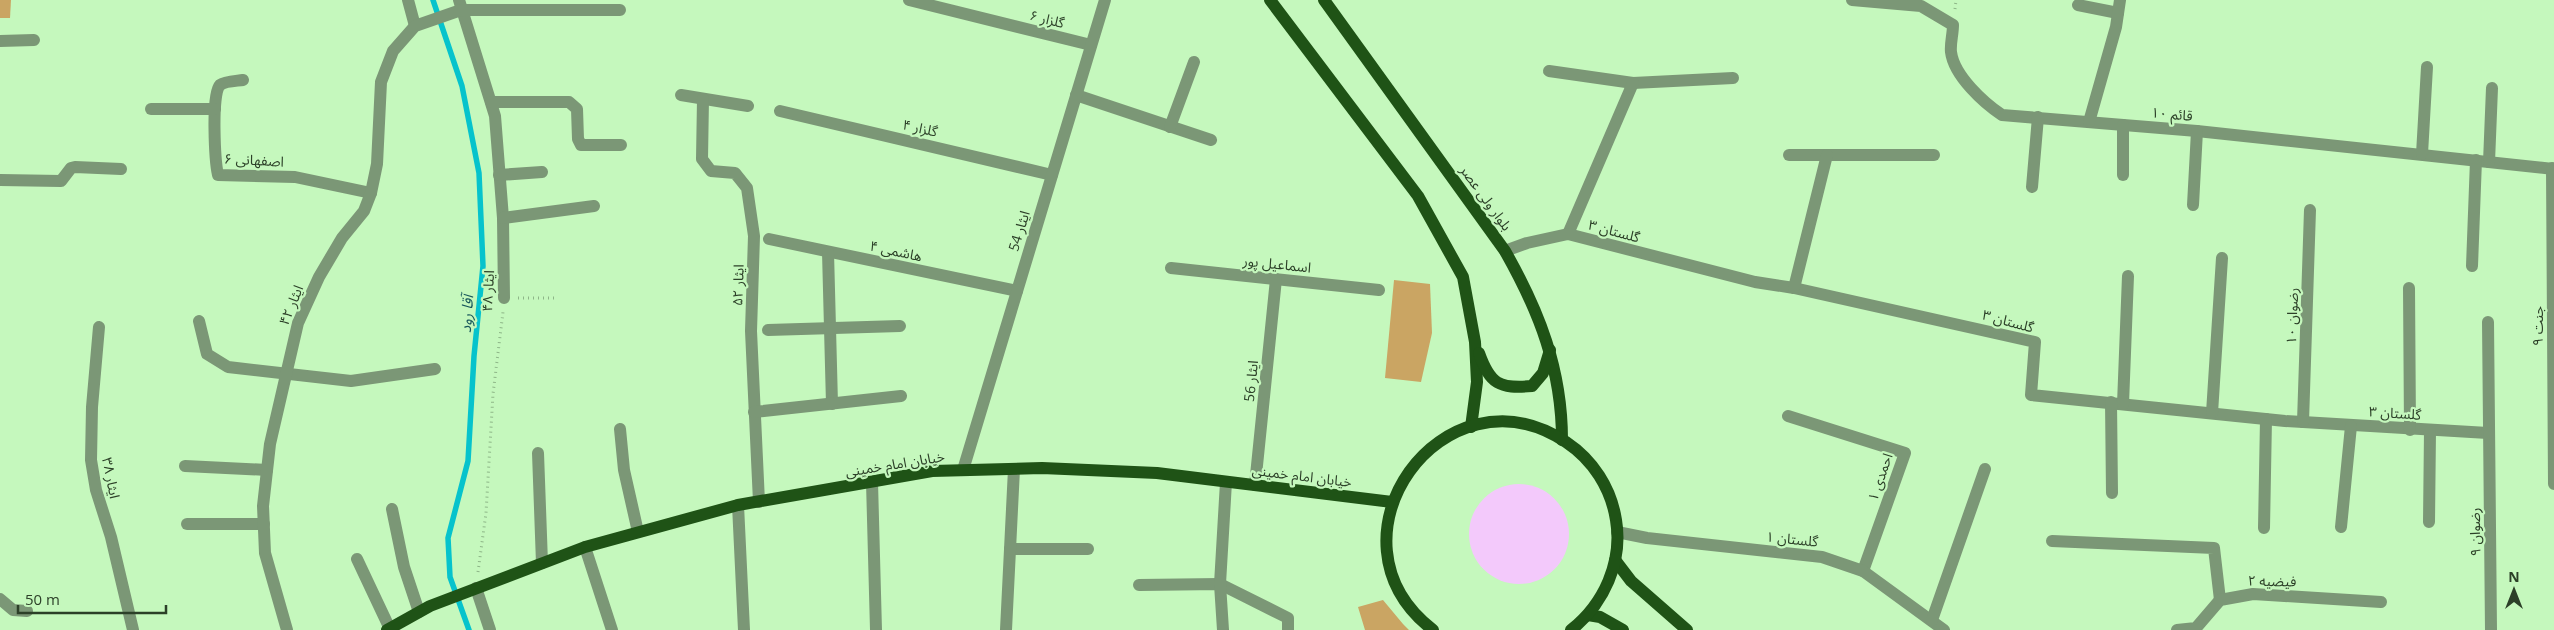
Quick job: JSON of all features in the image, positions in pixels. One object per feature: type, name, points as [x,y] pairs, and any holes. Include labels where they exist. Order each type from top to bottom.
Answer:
[{"type":"main road","points":[[1270,0],[1418,196],[1464,276],[1475,342],[1477,382],[1471,427]]},
{"type":"main road","name":"بلوار ولی عصر","points":[[1324,0],[1505,251],[1526,289],[1550,350],[1558,378],[1562,412],[1562,440]]},
{"type":"main road","points":[[1475,342],[1485,369],[1494,382],[1510,388],[1532,386],[1543,373],[1550,350]]},
{"type":"main road","points":[[1433,630],[1409,606],[1394,579],[1386,538],[1392,502],[1401,482],[1416,461],[1440,440],[1471,427],[1484,424],[1515,423],[1546,431],[1562,440],[1584,457],[1603,482],[1614,511],[1617,532],[1615,560],[1606,588],[1588,615],[1570,630]]},
{"type":"main road","name":"خیابان امام خمینی","points":[[424,609],[585,547],[638,532],[738,505],[932,471],[1014,469],[1158,473],[1392,502]]},
{"type":"main road","points":[[1615,560],[1631,581],[1687,630]]},
{"type":"main road","points":[[388,629],[424,609]]},
{"type":"main road","points":[[1588,615],[1600,617],[1623,630]]},
{"type":"street","points":[[408,0],[415,26],[457,8],[620,10]]},
{"type":"street","name":"گلزار ۶","points":[[909,0],[1091,45]]},
{"type":"street","name":"ایثار 54","points":[[963,470],[1105,0]]},
{"type":"street","name":"قائم ۱۰","points":[[1852,0],[1921,3],[1953,25],[1951,54],[1962,76],[1982,102],[2002,115],[2197,131],[2553,169]]},
{"type":"street","points":[[2089,122],[2116,27],[2120,0]]},
{"type":"street","points":[[2078,5],[2118,14]]},
{"type":"street","name":"ایثار ۴۸","points":[[457,8],[496,116],[503,218],[504,298]]},
{"type":"street","name":"ایثار ۴۲","points":[[286,630],[265,553],[263,506],[270,444],[285,373],[298,323],[319,277],[342,238],[364,211],[371,193],[377,164],[381,82],[393,51],[415,26]]},
{"type":"street","points":[[0,41],[34,40]]},
{"type":"street","points":[[1170,127],[1194,62]]},
{"type":"street","points":[[2422,154],[2427,67]]},
{"type":"street","points":[[1549,71],[1633,83],[1733,78]]},
{"type":"street","name":"اصفهانی ۶","points":[[243,80],[221,85],[215,109],[218,175],[295,177],[371,193]]},
{"type":"street","points":[[1568,234],[1633,83]]},
{"type":"street","points":[[2472,266],[2482,161],[2492,88]]},
{"type":"street","points":[[682,95],[748,106]]},
{"type":"street","points":[[1076,95],[1211,140]]},
{"type":"street","name":"ایثار ۵۲","points":[[703,98],[702,159],[711,171],[736,173],[747,188],[754,236],[751,331],[759,502]]},
{"type":"street","points":[[491,102],[569,102],[577,109],[578,139],[581,144],[620,144]]},
{"type":"street","points":[[151,109],[215,109]]},
{"type":"street","name":"گلزار ۴","points":[[780,111],[1052,175]]},
{"type":"street","points":[[2032,186],[2038,117]]},
{"type":"street","points":[[2123,125],[2123,175]]},
{"type":"street","points":[[2193,205],[2197,131]]},
{"type":"street","points":[[1789,155],[1934,155]]},
{"type":"street","points":[[1794,288],[1827,155]]},
{"type":"street","points":[[0,180],[60,181],[75,166],[121,169]]},
{"type":"street","name":"جنت ۹","points":[[2553,169],[2554,484]]},
{"type":"street","points":[[499,175],[542,172]]},
{"type":"street","points":[[503,218],[594,206]]},
{"type":"street","name":"رضوان ۱۰","points":[[2304,422],[2310,210]]},
{"type":"street","name":"گلستان ۳","points":[[1505,251],[1527,243],[1568,234],[1755,282],[1794,288],[2035,342],[2031,395],[2266,419],[2488,434]]},
{"type":"street","name":"هاشمی ۴","points":[[769,239],[1017,291]]},
{"type":"street","points":[[828,252],[832,404]]},
{"type":"street","points":[[2212,413],[2222,258]]},
{"type":"street","name":"اسماعیل پور","points":[[1171,268],[1379,290]]},
{"type":"street","points":[[2112,492],[2117,403],[2128,276]]},
{"type":"street","name":"ایثار 56","points":[[1255,485],[1276,279]]},
{"type":"street","points":[[2409,288],[2410,430]]},
{"type":"street","points":[[198,322],[207,354],[228,367],[351,381],[435,369]]},
{"type":"street","name":"رضوان ۹","points":[[2488,322],[2491,630]]},
{"type":"street","points":[[768,330],[900,326]]},
{"type":"street","name":"ایثار ۳۸","points":[[100,327],[92,407],[91,460],[96,490],[111,536],[133,630]]},
{"type":"street","points":[[754,412],[900,396]]},
{"type":"street","name":"احمدی ۱","points":[[1788,416],[1904,452],[1864,571]]},
{"type":"street","points":[[2264,528],[2266,419]]},
{"type":"street","points":[[2341,527],[2351,426]]},
{"type":"street","points":[[620,429],[624,470],[638,532]]},
{"type":"street","points":[[2429,522],[2430,430]]},
{"type":"street","points":[[538,452],[542,563]]},
{"type":"street","points":[[185,466],[267,470]]},
{"type":"street","points":[[1006,630],[1014,469]]},
{"type":"street","points":[[1932,620],[1985,469]]},
{"type":"street","points":[[872,482],[876,630]]},
{"type":"street","points":[[1223,630],[1220,584],[1226,482]]},
{"type":"street","points":[[738,505],[744,630]]},
{"type":"street","points":[[392,509],[404,567],[424,609]]},
{"type":"street","points":[[187,524],[264,524]]},
{"type":"street","name":"گلستان ۱","points":[[1617,532],[1647,538],[1822,557],[1864,571],[1944,630]]},
{"type":"street","points":[[2052,541],[2214,548],[2220,600],[2196,628],[2177,630]]},
{"type":"street","points":[[585,547],[612,630]]},
{"type":"street","points":[[1010,549],[1088,549]]},
{"type":"street","points":[[357,559],[388,629]]},
{"type":"street","points":[[1139,584],[1220,584],[1288,618],[1288,630]]},
{"type":"street","points":[[476,588],[490,630]]},
{"type":"street","name":"فیضیه ۲","points":[[2220,600],[2253,594],[2381,602]]},
{"type":"street","points":[[0,599],[13,610],[27,611]]},
{"type":"path","points":[[504,298],[555,298]]},
{"type":"path","name":"ایثار ۴۸","points":[[476,588],[486,513],[493,394],[504,298]]},
{"type":"shaded area","points":[[1519,484],[1538,488],[1554,499],[1565,515],[1569,534],[1565,553],[1554,569],[1538,580],[1519,584],[1500,580],[1484,569],[1473,553],[1469,534],[1473,515],[1484,499],[1500,488]]},
{"type":"building","points":[[0,0],[11,0],[10,18],[0,18]]},
{"type":"building","points":[[1394,280],[1430,284],[1432,333],[1421,382],[1385,378]]},
{"type":"building","points":[[1383,600],[1409,630],[1365,630],[1358,607]]},
{"type":"waterway","name":"آقا رود","points":[[433,0],[462,86],[479,173],[483,266],[474,356],[468,461],[448,538],[450,577],[469,630]]}]
